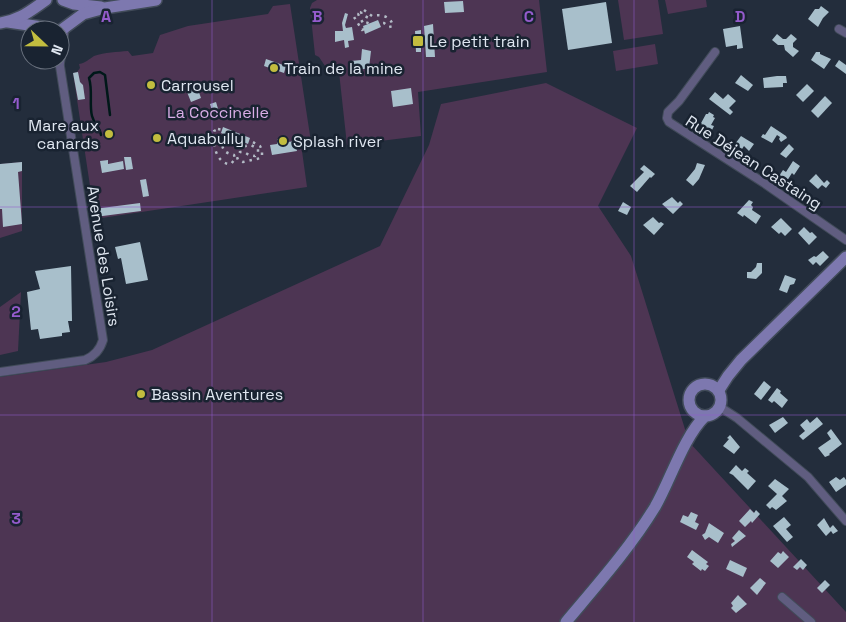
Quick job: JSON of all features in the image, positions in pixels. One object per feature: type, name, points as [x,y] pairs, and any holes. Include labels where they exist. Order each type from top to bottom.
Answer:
[{"type":"main road","points":[[64,0],[105,8]]},
{"type":"main road","points":[[64,0],[71,10],[68,20]]},
{"type":"main road","points":[[70,24],[84,14],[105,8],[156,0]]},
{"type":"main road","points":[[4,22],[32,11],[43,3]]},
{"type":"main road","points":[[38,20],[37,15],[43,3]]},
{"type":"main road","points":[[4,22],[20,25]]},
{"type":"main road","points":[[718,390],[741,360],[846,257]]},
{"type":"main road","points":[[707,384],[741,360]]},
{"type":"main road","points":[[699,385],[712,385],[718,390],[721,396],[720,408],[716,413],[700,416],[693,410],[689,402],[692,391],[699,385]]},
{"type":"main road","points":[[680,458],[693,410]]},
{"type":"main road","points":[[566,622],[638,533],[655,506],[694,430],[705,416]]},
{"type":"street","name":"Rue Déjean Castaing","points":[[715,52],[680,101],[668,112],[667,118],[669,122],[764,183],[846,240]]},
{"type":"street","name":"Avenue des Loisirs","points":[[0,372],[85,360],[97,353],[103,340],[61,70]]},
{"type":"street","points":[[720,408],[736,418],[808,477],[846,521]]},
{"type":"street","points":[[782,597],[811,622]]},
{"type":"green space","points":[[317,0],[539,0],[547,72],[418,92],[421,136],[347,145],[339,72],[329,72],[319,57],[315,55],[310,8],[312,3]]},
{"type":"green space","points":[[618,0],[658,0],[663,34],[624,40]]},
{"type":"green space","points":[[665,0],[706,0],[707,7],[668,14]]},
{"type":"green space","name":"La Coccinelle","points":[[290,4],[311,142],[301,144],[307,187],[95,219],[73,73],[77,72],[80,68],[79,64],[86,62],[94,56],[107,53],[128,51],[132,56],[153,53],[160,35],[188,26],[268,14],[273,6]]},
{"type":"green space","points":[[655,44],[658,64],[616,71],[613,51]]},
{"type":"green space","points":[[546,83],[637,128],[598,206],[631,256],[689,442],[846,612],[846,622],[0,622],[0,377],[106,362],[152,350],[380,246],[429,145],[441,104]]},
{"type":"green space","points":[[22,162],[22,231],[0,238],[0,164]]},
{"type":"green space","points":[[21,292],[18,351],[0,355],[0,307]]},
{"type":"building","points":[[463,1],[464,12],[445,13],[444,2]]},
{"type":"building","points":[[606,2],[612,43],[568,50],[562,9]]},
{"type":"building","points":[[821,6],[829,12],[818,27],[808,19],[815,9],[819,9]]},
{"type":"building","points":[[345,13],[348,14],[346,28],[352,27],[354,40],[348,41],[349,47],[345,48],[344,40],[335,42],[335,31],[343,31],[342,23]]},
{"type":"building","points":[[378,20],[381,27],[365,34],[363,26]]},
{"type":"building","points":[[433,24],[435,57],[426,57],[424,26]]},
{"type":"building","points":[[740,26],[743,48],[737,49],[737,45],[726,47],[723,29]]},
{"type":"building","name":"Le petit train","points":[[421,30],[421,52],[416,52],[415,31]]},
{"type":"building","points":[[777,34],[786,39],[791,34],[797,39],[793,43],[793,47],[799,51],[793,57],[785,50],[784,45],[778,45],[772,40]]},
{"type":"building","points":[[362,49],[371,51],[369,68],[359,70],[358,67],[352,68],[351,61],[361,60]]},
{"type":"building","points":[[816,52],[820,52],[820,54],[831,59],[824,69],[811,60]]},
{"type":"building","points":[[266,59],[286,66],[284,73],[264,66]]},
{"type":"building","points":[[839,60],[846,65],[846,74],[835,66]]},
{"type":"building","points":[[78,72],[80,82],[83,85],[85,99],[78,100],[73,73]]},
{"type":"building","points":[[741,75],[753,85],[748,91],[735,83]]},
{"type":"building","points":[[786,76],[787,83],[783,83],[783,87],[764,88],[763,78]]},
{"type":"building","points":[[196,84],[201,98],[191,102],[187,92],[191,90],[190,87]]},
{"type":"building","points":[[807,84],[814,91],[803,102],[796,95]]},
{"type":"building","points":[[411,88],[413,104],[393,107],[391,91]]},
{"type":"building","points":[[715,92],[723,99],[728,94],[736,101],[729,108],[733,112],[730,115],[709,99]]},
{"type":"building","points":[[825,96],[832,103],[818,118],[811,111]]},
{"type":"building","points":[[216,102],[219,112],[213,114],[210,104]]},
{"type":"building","points":[[709,112],[715,118],[711,125],[714,126],[710,134],[703,130],[704,128],[700,125]]},
{"type":"building","points":[[771,126],[787,138],[781,142],[780,137],[777,135],[772,143],[761,137],[763,134],[765,135]]},
{"type":"building","points":[[223,127],[250,138],[248,144],[221,133]]},
{"type":"building","points":[[741,136],[754,144],[749,151],[744,146],[742,149],[735,144]]},
{"type":"building","points":[[287,138],[288,142],[295,141],[297,151],[272,155],[270,145],[277,144],[277,139]]},
{"type":"building","points":[[789,144],[794,149],[786,158],[780,154]]},
{"type":"building","points":[[124,157],[131,157],[133,169],[126,170]]},
{"type":"building","points":[[108,160],[108,164],[123,161],[124,169],[102,173],[100,161]]},
{"type":"building","points":[[793,161],[800,166],[794,175],[792,173],[785,184],[777,179],[783,170],[786,172]]},
{"type":"building","points":[[22,162],[22,171],[18,172],[22,224],[3,227],[2,209],[0,209],[0,164]]},
{"type":"building","points":[[697,163],[705,165],[699,179],[693,186],[686,180],[695,169]]},
{"type":"building","points":[[644,165],[655,174],[637,192],[630,186],[644,172],[640,169]]},
{"type":"building","points":[[816,174],[824,183],[827,180],[830,183],[826,188],[822,185],[818,189],[809,181]]},
{"type":"building","points":[[146,179],[149,196],[143,197],[140,180]]},
{"type":"building","points":[[672,197],[678,203],[680,201],[683,204],[673,214],[662,204]]},
{"type":"building","points":[[749,200],[753,202],[751,205],[753,207],[752,210],[761,216],[756,224],[744,215],[743,217],[737,213]]},
{"type":"building","points":[[623,202],[631,207],[627,215],[618,211]]},
{"type":"building","points":[[140,203],[141,211],[95,217],[94,209]]},
{"type":"building","points":[[653,217],[659,223],[664,224],[654,235],[643,225]]},
{"type":"building","points":[[781,218],[792,229],[785,236],[781,232],[779,234],[771,227]]},
{"type":"building","points":[[804,227],[817,237],[809,245],[798,233]]},
{"type":"building","points":[[140,242],[148,280],[126,284],[121,258],[118,259],[115,247]]},
{"type":"building","points":[[823,251],[829,257],[820,266],[816,262],[813,265],[808,260],[814,256],[816,257]]},
{"type":"building","points":[[757,263],[762,263],[762,273],[756,279],[747,278],[747,272],[751,272]]},
{"type":"building","points":[[71,266],[72,321],[68,321],[70,332],[62,333],[62,336],[40,339],[38,329],[31,330],[27,292],[40,289],[35,271]]},
{"type":"building","points":[[785,275],[796,279],[794,284],[790,285],[787,293],[779,290]]},
{"type":"building","points":[[764,381],[771,387],[761,400],[754,394]]},
{"type":"building","points":[[777,388],[788,400],[782,408],[774,401],[772,403],[768,400]]},
{"type":"building","points":[[783,417],[788,423],[775,433],[769,425]]},
{"type":"building","points":[[817,417],[823,424],[803,440],[799,436],[805,431],[800,425],[807,419],[810,423]]},
{"type":"building","points":[[831,429],[842,444],[825,457],[818,448],[831,439],[827,433]]},
{"type":"building","points":[[730,435],[740,447],[734,454],[723,446]]},
{"type":"building","points":[[736,465],[742,471],[745,468],[749,471],[747,473],[756,481],[748,490],[729,473]]},
{"type":"building","points":[[836,477],[840,480],[844,477],[846,485],[836,492],[829,482]]},
{"type":"building","points":[[775,479],[789,489],[782,496],[787,501],[776,510],[772,507],[770,509],[766,505],[777,494],[768,486]]},
{"type":"building","points":[[750,509],[754,513],[756,510],[760,514],[752,523],[751,521],[745,527],[739,521]]},
{"type":"building","points":[[691,512],[698,515],[695,522],[699,524],[696,530],[680,522],[683,515],[688,517]]},
{"type":"building","points":[[784,517],[791,525],[786,529],[793,537],[787,542],[773,526]]},
{"type":"building","points":[[824,518],[830,528],[833,525],[838,531],[833,534],[831,531],[826,536],[817,525]]},
{"type":"building","points":[[709,523],[724,533],[718,543],[709,537],[705,540],[702,535],[705,533]]},
{"type":"building","points":[[739,530],[746,536],[732,547],[731,544],[735,541],[732,538]]},
{"type":"building","points":[[692,550],[708,562],[706,564],[709,566],[705,571],[702,569],[701,571],[692,564],[694,562],[687,557]]},
{"type":"building","points":[[783,551],[789,557],[778,568],[770,561],[778,552],[781,554]]},
{"type":"building","points":[[801,559],[807,565],[803,570],[800,567],[797,570],[793,567]]},
{"type":"building","points":[[730,560],[747,568],[743,577],[726,569]]},
{"type":"building","points":[[760,578],[766,583],[757,595],[750,588]]},
{"type":"building","points":[[825,580],[830,585],[822,593],[817,588]]},
{"type":"building","points":[[738,595],[747,604],[736,613],[731,608],[733,606],[731,603]]},
{"type":"waterway","points":[[101,135],[91,111],[89,78],[94,73],[100,72],[105,75],[110,115]]},
{"type":"railway","points":[[364,10],[372,16],[379,15],[388,18],[393,26],[389,27],[381,23],[362,30],[354,17],[358,14],[363,23],[367,24],[369,18],[362,15],[361,12],[364,10]]},
{"type":"railway","points":[[218,129],[260,146],[262,150],[261,158],[243,162],[238,160],[237,157],[240,152],[255,156],[258,153],[258,149],[251,145],[241,147],[229,140],[222,144],[223,149],[229,154],[234,155],[235,159],[231,164],[222,161],[216,152],[214,141],[214,131],[218,129]]},
{"type":"place","name":"Le petit train","points":[[418,41]]},
{"type":"place","name":"Train de la mine","points":[[274,68]]},
{"type":"place","name":"Carrousel","points":[[151,85]]},
{"type":"place","name":"Mare aux canards","points":[[109,134]]},
{"type":"place","name":"Aquabully","points":[[157,138]]},
{"type":"place","name":"Splash river","points":[[283,141]]},
{"type":"place","name":"Bassin Aventures","points":[[141,394]]}]
